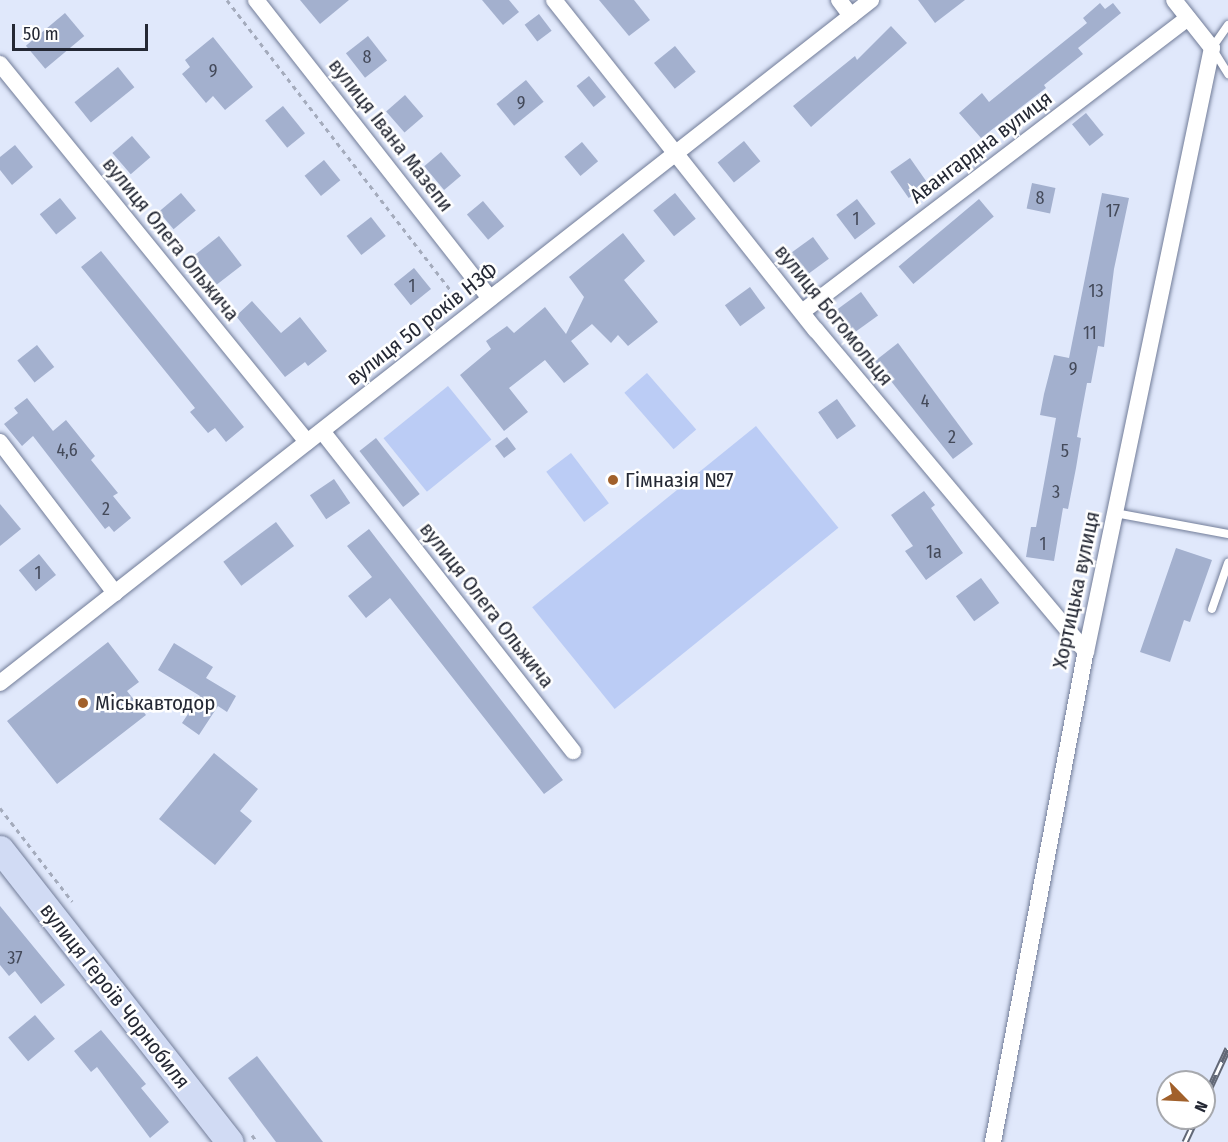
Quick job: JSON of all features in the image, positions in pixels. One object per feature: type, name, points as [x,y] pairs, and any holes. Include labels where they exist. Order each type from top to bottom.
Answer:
[{"type":"main road","name":"вулиця Героїв Чорнобиля","points":[[0,849],[230,1142]]},
{"type":"street","name":"вулиця Івана Мазепи","points":[[256,0],[490,298]]},
{"type":"street","name":"вулиця Богомольця","points":[[554,0],[802,312],[1086,652]]},
{"type":"street","points":[[839,0],[851,16]]},
{"type":"street","name":"вулиця 50 років НЗФ","points":[[0,683],[871,0]]},
{"type":"street","points":[[1174,0],[1212,48]]},
{"type":"street","name":"Авангардна вулиця","points":[[802,312],[1188,18]]},
{"type":"street","name":"Хортицька вулиця","points":[[993,1142],[1086,652],[1212,48]]},
{"type":"street","name":"вулиця Олега Ольжича","points":[[0,64],[307,442]]},
{"type":"street","name":"вулиця Олега Ольжича","points":[[321,430],[573,751]]},
{"type":"street","points":[[0,442],[115,593]]},
{"type":"lane","points":[[1228,25],[1212,48],[1228,74]]},
{"type":"lane","points":[[1114,513],[1228,534]]},
{"type":"lane","points":[[1212,609],[1228,563]]},
{"type":"path","points":[[227,0],[469,315]]},
{"type":"shaded area","points":[[647,373],[696,430],[674,449],[624,393]]},
{"type":"shaded area","points":[[448,386],[491,440],[427,492],[383,438]]},
{"type":"shaded area","points":[[756,426],[838,528],[615,709],[532,607]]},
{"type":"shaded area","points":[[571,453],[609,503],[584,522],[546,472]]},
{"type":"building","points":[[300,0],[349,0],[320,24]]},
{"type":"building","points":[[482,0],[509,0],[519,12],[503,25]]},
{"type":"building","points":[[599,0],[634,0],[650,20],[629,36]]},
{"type":"building","points":[[918,0],[965,0],[935,23]]},
{"type":"building","points":[[1100,3],[1105,9],[1113,3],[1121,13],[1078,48],[1083,54],[1044,85],[1046,88],[981,138],[959,113],[982,93],[989,102],[1087,23],[1083,18]]},
{"type":"building","points":[[65,13],[84,36],[45,69],[26,46]]},
{"type":"building","points":[[539,14],[552,31],[537,42],[525,25]]},
{"type":"building","points":[[891,26],[907,43],[811,127],[793,106],[855,56],[857,60]]},
{"type":"building","points":[[368,36],[387,60],[365,78],[346,53]]},
{"type":"building","points":[[213,37],[253,87],[225,110],[213,96],[206,103],[182,74],[190,67],[185,60]]},
{"type":"building","points":[[675,46],[696,72],[675,89],[654,63]]},
{"type":"building","points":[[118,67],[134,87],[91,122],[74,102]]},
{"type":"building","points":[[589,76],[606,97],[594,107],[577,86]]},
{"type":"building","points":[[526,80],[544,102],[514,126],[496,104]]},
{"type":"building","points":[[405,95],[423,116],[405,133],[386,111]]},
{"type":"building","points":[[283,106],[305,133],[287,148],[265,120]]},
{"type":"building","points":[[1086,113],[1104,135],[1090,146],[1072,124]]},
{"type":"building","points":[[132,136],[150,157],[131,174],[112,153]]},
{"type":"building","points":[[744,141],[760,161],[734,183],[718,162]]},
{"type":"building","points":[[582,142],[598,161],[580,176],[564,157]]},
{"type":"building","points":[[15,145],[33,167],[12,185],[0,170],[0,157]]},
{"type":"building","points":[[441,152],[461,176],[444,190],[424,166]]},
{"type":"building","points":[[910,158],[928,184],[909,198],[890,172]]},
{"type":"building","points":[[324,160],[340,180],[321,196],[305,176]]},
{"type":"building","points":[[1032,183],[1055,188],[1050,213],[1027,208]]},
{"type":"building","points":[[181,193],[196,211],[174,229],[159,212]]},
{"type":"building","points":[[675,193],[696,219],[674,236],[653,211]]},
{"type":"building","points":[[1102,193],[1129,198],[1114,269],[1104,347],[1098,346],[1091,383],[1087,383],[1077,437],[1081,438],[1076,468],[1068,509],[1063,508],[1054,561],[1026,557],[1031,527],[1036,527],[1056,418],[1040,415],[1044,394],[1054,355],[1069,358]]},
{"type":"building","points":[[60,198],[76,218],[56,235],[40,214]]},
{"type":"building","points":[[857,199],[876,224],[855,239],[836,215]]},
{"type":"building","points":[[979,199],[994,217],[913,284],[899,266]]},
{"type":"building","points":[[483,201],[504,226],[488,240],[467,214]]},
{"type":"building","points":[[371,217],[386,236],[361,255],[347,236]]},
{"type":"building","points":[[623,233],[645,261],[624,280],[658,322],[628,346],[618,335],[611,343],[592,324],[571,341],[589,364],[564,383],[545,360],[509,388],[528,412],[504,431],[460,375],[491,349],[486,341],[507,326],[514,333],[545,307],[566,334],[584,297],[569,277]]},
{"type":"building","points":[[219,236],[242,265],[217,285],[194,256]]},
{"type":"building","points":[[813,237],[829,259],[805,276],[790,254]]},
{"type":"building","points":[[101,251],[244,427],[226,442],[215,428],[208,433],[190,412],[195,408],[81,267]]},
{"type":"building","points":[[414,268],[431,289],[411,305],[394,284]]},
{"type":"building","points":[[750,287],[765,308],[740,326],[725,305]]},
{"type":"building","points":[[861,292],[878,315],[854,333],[837,310]]},
{"type":"building","points":[[252,301],[281,333],[300,317],[327,351],[308,366],[305,362],[285,377],[236,316]]},
{"type":"building","points":[[898,343],[973,444],[953,459],[875,361]]},
{"type":"building","points":[[37,345],[54,367],[35,382],[17,360]]},
{"type":"building","points":[[27,398],[53,431],[66,420],[95,456],[91,460],[118,493],[113,496],[131,518],[114,532],[109,526],[105,529],[33,436],[22,446],[4,424],[18,413],[14,408]]},
{"type":"building","points":[[837,399],[856,426],[837,439],[818,412]]},
{"type":"building","points":[[507,437],[516,449],[504,458],[495,446]]},
{"type":"building","points":[[376,438],[420,494],[403,507],[359,451]]},
{"type":"building","points":[[334,479],[350,503],[326,519],[310,495]]},
{"type":"building","points":[[924,491],[935,505],[931,508],[963,553],[926,580],[905,551],[913,546],[891,515]]},
{"type":"building","points":[[0,504],[21,529],[0,546]]},
{"type":"building","points":[[276,522],[294,546],[241,586],[223,562]]},
{"type":"building","points":[[369,529],[563,780],[544,794],[390,598],[366,618],[348,596],[372,577],[347,546]]},
{"type":"building","points":[[1176,548],[1212,560],[1190,622],[1184,620],[1170,662],[1140,652]]},
{"type":"building","points":[[39,554],[56,575],[36,591],[19,570]]},
{"type":"building","points":[[981,578],[999,603],[974,621],[956,596]]},
{"type":"building","name":"Міськавтодор","points":[[108,642],[139,682],[127,691],[146,715],[57,784],[7,721]]},
{"type":"building","points":[[174,643],[213,667],[206,678],[236,696],[227,712],[218,706],[199,735],[182,723],[200,696],[158,670]]},
{"type":"building","points":[[214,753],[258,789],[240,811],[252,821],[215,865],[159,819]]},
{"type":"building","points":[[0,906],[65,985],[41,1004],[15,971],[9,976],[0,965]]},
{"type":"building","points":[[35,1015],[55,1039],[28,1061],[8,1037]]},
{"type":"building","points":[[101,1030],[146,1084],[141,1088],[169,1122],[150,1138],[97,1067],[91,1072],[74,1051]]},
{"type":"building","points":[[257,1056],[323,1142],[276,1142],[228,1078]]},
{"type":"railway","points":[[1216,1074],[1228,1048]]},
{"type":"railway","points":[[1185,1142],[1190,1130]]},
{"type":"place","name":"Гімназія №7","points":[[613,480]]},
{"type":"place","name":"Міськавтодор","points":[[83,703]]}]
